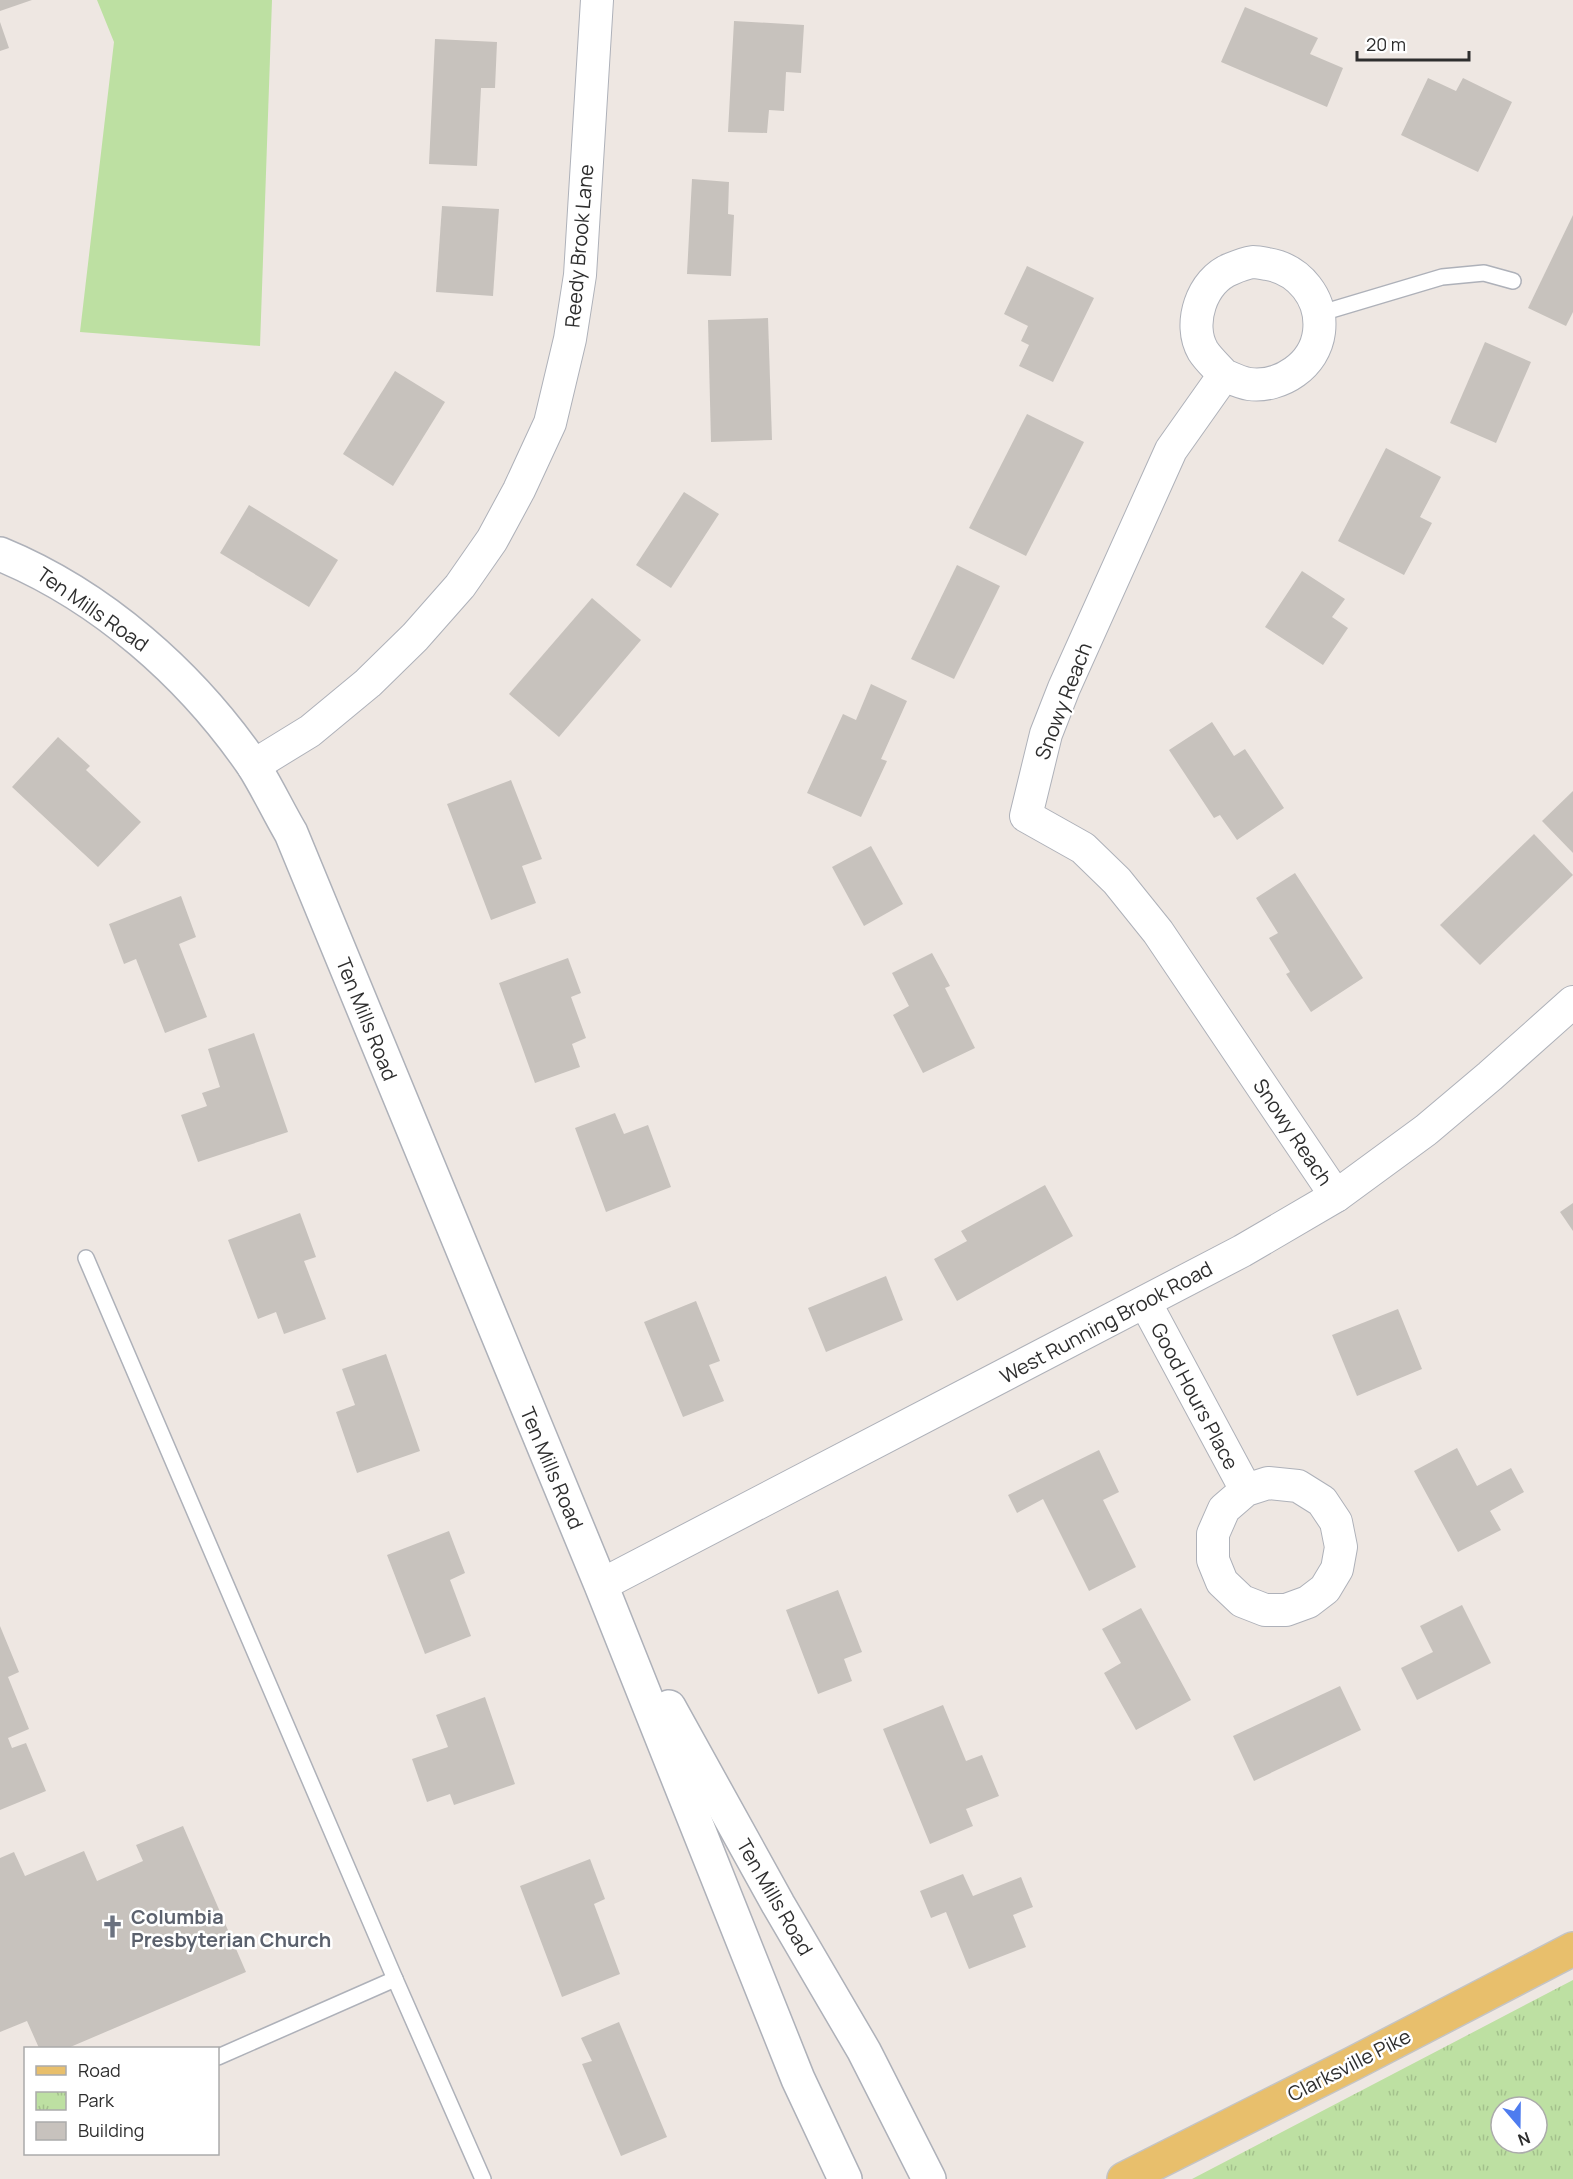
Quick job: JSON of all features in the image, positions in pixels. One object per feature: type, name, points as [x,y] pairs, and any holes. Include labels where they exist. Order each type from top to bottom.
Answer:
[{"type":"main road","name":"Clarksville Pike","points":[[1124,2179],[1352,2064],[1573,1948]]},
{"type":"street","name":"Reedy Brook Lane","points":[[253,766],[310,731],[368,683],[415,637],[460,586],[492,540],[519,490],[550,423],[570,339],[580,275],[597,0]]},
{"type":"street","points":[[1255,262],[1282,267],[1302,281],[1317,305],[1319,333],[1311,356],[1294,373],[1276,382],[1248,384],[1224,375],[1202,350],[1196,329],[1199,306],[1209,286],[1228,270],[1255,262]]},
{"type":"street","name":"Snowy Reach","points":[[1224,375],[1172,450],[1064,688],[1046,734],[1026,816],[1083,848],[1117,880],[1158,932],[1336,1196]]},
{"type":"street","name":"Ten Mills Road","points":[[0,554],[33,567],[101,610],[155,653],[209,709],[253,766],[291,833],[601,1585],[798,2079],[845,2179]]},
{"type":"street","name":"West Running Brook Road","points":[[601,1585],[1242,1251],[1336,1196],[1426,1130],[1570,1012]]},
{"type":"street","name":"Good Hours Place","points":[[1144,1302],[1246,1490]]},
{"type":"street","name":"Good Hours Place","points":[[1268,1483],[1298,1486],[1322,1501],[1336,1522],[1341,1547],[1337,1569],[1325,1589],[1308,1602],[1286,1610],[1265,1610],[1242,1601],[1222,1582],[1214,1560],[1213,1534],[1224,1509],[1246,1490],[1268,1483]]},
{"type":"street","name":"Ten Mills Road","points":[[601,1585],[778,1904],[864,2051],[929,2179]]},
{"type":"lane","points":[[1318,314],[1442,277],[1484,273],[1513,281]]},
{"type":"lane","points":[[86,1258],[483,2179]]},
{"type":"lane","points":[[219,2057],[395,1979]]},
{"type":"green space","points":[[97,0],[272,0],[260,346],[80,332],[114,42]]},
{"type":"green space","points":[[1573,1980],[1573,2179],[1192,2179]]},
{"type":"building","points":[[0,0],[32,0],[0,11]]},
{"type":"building","points":[[1245,7],[1318,38],[1310,54],[1343,68],[1327,107],[1221,62]]},
{"type":"building","points":[[734,21],[804,25],[801,73],[786,72],[784,111],[769,110],[767,133],[728,132]]},
{"type":"building","points":[[0,22],[9,48],[0,51]]},
{"type":"building","points":[[435,39],[497,42],[495,88],[481,88],[477,166],[429,164]]},
{"type":"building","points":[[1428,78],[1456,91],[1463,78],[1512,102],[1478,172],[1401,135]]},
{"type":"building","points":[[692,179],[729,182],[728,214],[734,215],[731,276],[687,274]]},
{"type":"building","points":[[442,206],[499,209],[493,296],[436,292]]},
{"type":"building","points":[[1573,215],[1573,312],[1566,326],[1528,308]]},
{"type":"building","points":[[1027,266],[1094,298],[1053,382],[1019,366],[1029,345],[1021,341],[1028,326],[1004,314]]},
{"type":"building","points":[[768,318],[772,440],[711,442],[708,320]]},
{"type":"building","points":[[1485,342],[1531,362],[1496,443],[1450,423]]},
{"type":"building","points":[[395,371],[445,402],[393,486],[343,454]]},
{"type":"building","points":[[1027,414],[1084,442],[1026,556],[969,528]]},
{"type":"building","points":[[1386,448],[1441,477],[1420,517],[1432,523],[1404,575],[1338,541]]},
{"type":"building","points":[[684,492],[719,514],[671,588],[636,565]]},
{"type":"building","points":[[249,505],[338,560],[309,607],[220,553]]},
{"type":"building","points":[[957,565],[1000,586],[954,679],[911,659]]},
{"type":"building","points":[[1302,571],[1345,599],[1332,617],[1348,628],[1323,665],[1265,627]]},
{"type":"building","points":[[592,598],[641,640],[559,737],[509,694]]},
{"type":"building","points":[[871,684],[907,701],[881,759],[887,761],[861,817],[807,793],[843,714],[856,720]]},
{"type":"building","points":[[1212,722],[1234,756],[1245,749],[1284,808],[1237,840],[1220,815],[1214,818],[1169,750]]},
{"type":"building","points":[[58,737],[90,766],[86,770],[141,822],[98,867],[12,787]]},
{"type":"building","points":[[511,780],[542,859],[522,866],[536,903],[491,920],[447,804]]},
{"type":"building","points":[[1573,791],[1573,853],[1542,821]]},
{"type":"building","points":[[1534,834],[1573,875],[1480,965],[1440,925]]},
{"type":"building","points":[[871,846],[903,904],[864,926],[832,867]]},
{"type":"building","points":[[1295,873],[1363,978],[1311,1012],[1286,974],[1290,972],[1269,938],[1278,933],[1256,898]]},
{"type":"building","points":[[181,896],[196,937],[179,944],[207,1017],[165,1033],[136,959],[124,964],[109,924]]},
{"type":"building","points":[[932,953],[950,986],[945,988],[975,1048],[923,1073],[893,1015],[909,1006],[892,973]]},
{"type":"building","points":[[568,958],[581,993],[571,997],[586,1038],[572,1044],[580,1067],[535,1083],[499,983]]},
{"type":"building","points":[[254,1033],[288,1132],[198,1162],[181,1115],[207,1106],[202,1093],[220,1087],[208,1049]]},
{"type":"building","points":[[615,1113],[624,1134],[648,1125],[671,1187],[606,1212],[575,1128]]},
{"type":"building","points":[[1045,1185],[1073,1236],[957,1301],[934,1259],[967,1241],[961,1231]]},
{"type":"building","points":[[1573,1203],[1573,1231],[1560,1212]]},
{"type":"building","points":[[300,1213],[316,1257],[304,1261],[326,1319],[284,1334],[276,1312],[258,1319],[228,1240]]},
{"type":"building","points":[[886,1276],[903,1320],[826,1352],[808,1308]]},
{"type":"building","points":[[696,1301],[720,1361],[709,1365],[724,1401],[683,1417],[644,1322]]},
{"type":"building","points":[[1398,1309],[1422,1369],[1357,1396],[1332,1335]]},
{"type":"building","points":[[386,1354],[420,1451],[357,1473],[336,1412],[355,1405],[342,1369]]},
{"type":"building","points":[[1457,1448],[1477,1486],[1511,1468],[1524,1492],[1490,1511],[1501,1530],[1458,1552],[1414,1471]]},
{"type":"building","points":[[1099,1450],[1119,1492],[1103,1500],[1136,1567],[1089,1591],[1043,1499],[1017,1513],[1008,1495]]},
{"type":"building","points":[[449,1531],[465,1573],[450,1580],[471,1636],[425,1654],[387,1555]]},
{"type":"building","points":[[838,1590],[862,1652],[844,1659],[852,1681],[818,1694],[786,1610]]},
{"type":"building","points":[[1462,1605],[1491,1663],[1417,1700],[1401,1668],[1433,1652],[1420,1626]]},
{"type":"building","points":[[1141,1608],[1191,1700],[1136,1730],[1104,1673],[1121,1663],[1102,1629]]},
{"type":"building","points":[[0,1626],[19,1672],[8,1677],[29,1729],[8,1738],[12,1748],[26,1743],[46,1791],[0,1810]]},
{"type":"building","points":[[1340,1686],[1361,1730],[1254,1781],[1233,1736]]},
{"type":"building","points":[[485,1697],[515,1784],[454,1805],[450,1794],[427,1802],[412,1759],[448,1747],[436,1715]]},
{"type":"building","points":[[943,1705],[966,1761],[982,1755],[999,1796],[966,1809],[973,1826],[930,1844],[883,1729]]},
{"type":"building","name":"Columbia Presbyterian Church","points":[[183,1826],[246,1972],[70,2047],[39,2047],[27,2021],[0,2032],[0,1858],[14,1852],[25,1876],[84,1851],[97,1881],[143,1861],[136,1845]]},
{"type":"building","points":[[590,1859],[605,1899],[594,1904],[620,1974],[562,1997],[520,1886]]},
{"type":"building","points":[[963,1874],[973,1896],[1021,1877],[1033,1907],[1013,1915],[1026,1947],[969,1969],[946,1912],[931,1918],[920,1891]]},
{"type":"building","points":[[619,2022],[667,2137],[621,2156],[582,2064],[592,2061],[581,2038]]},
{"type":"place","name":"Columbia Presbyterian Church","points":[[113,1927]]}]
